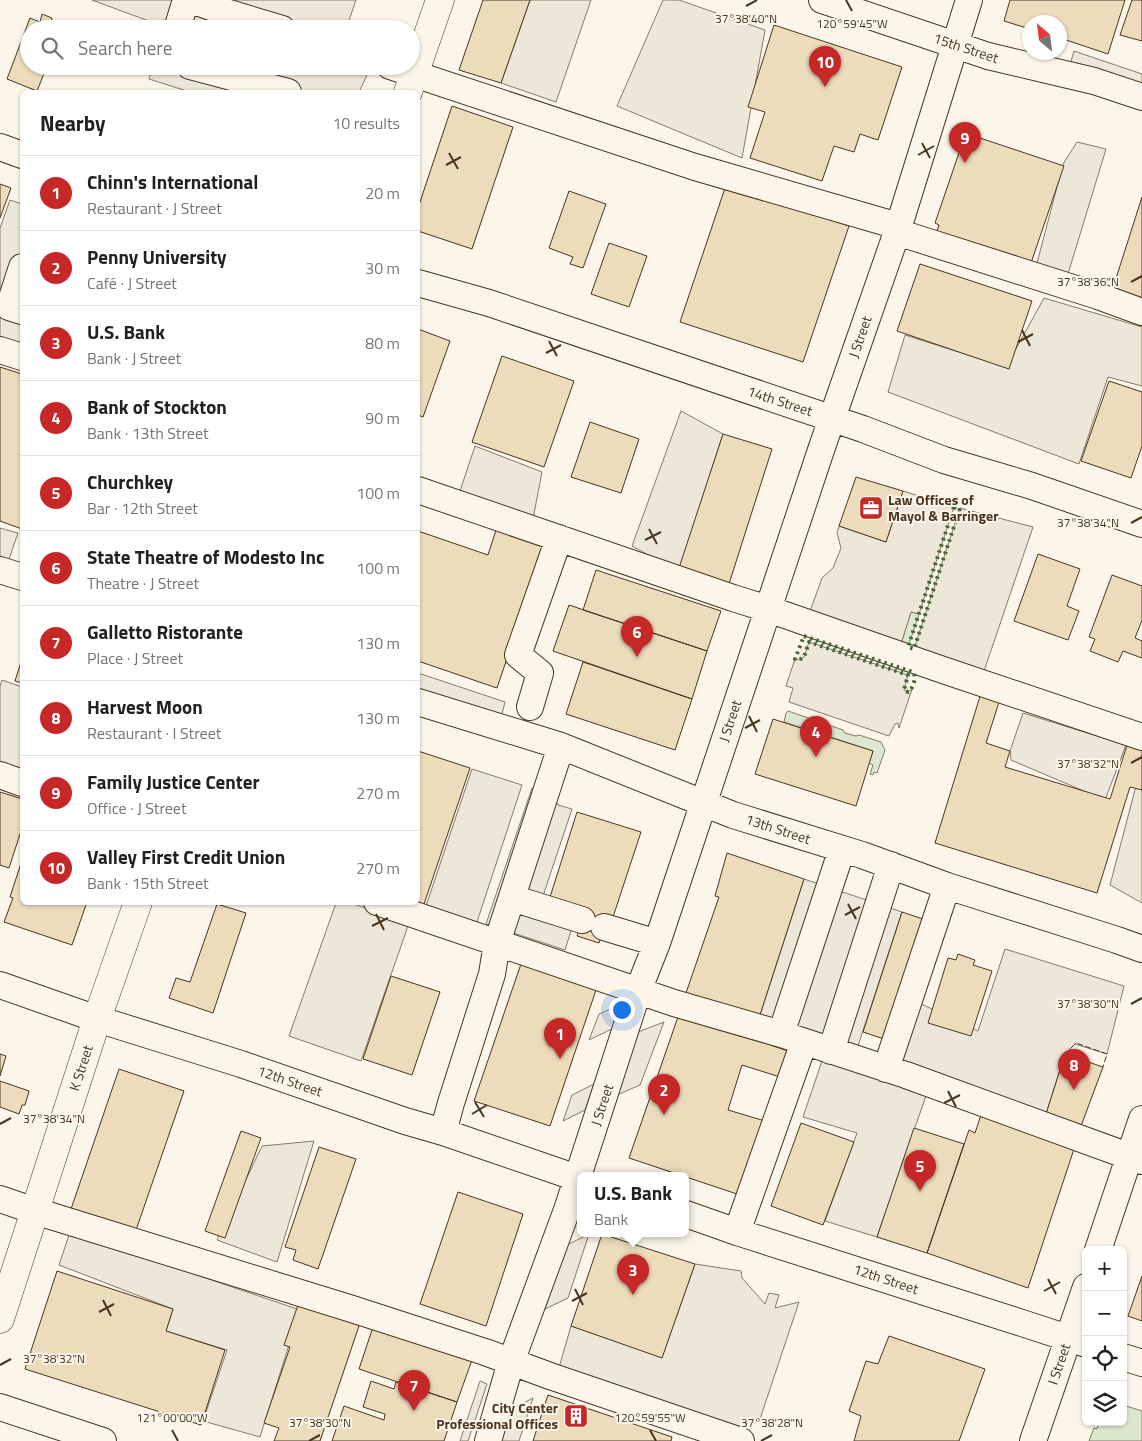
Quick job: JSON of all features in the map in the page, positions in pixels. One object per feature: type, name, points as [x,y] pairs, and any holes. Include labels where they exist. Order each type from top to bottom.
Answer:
[{"type":"main road","points":[[420,43],[440,0]]},
{"type":"main road","name":"K Street","points":[[0,1319],[97,1019],[137,905]]},
{"type":"street","points":[[180,20],[186,0]]},
{"type":"street","points":[[192,0],[252,20]]},
{"type":"street","name":"15th Street","points":[[822,0],[988,56],[1094,81],[1142,97]]},
{"type":"street","name":"J Street","points":[[581,1172],[638,990],[657,943],[832,418],[898,229],[970,0]]},
{"type":"street","points":[[224,75],[280,90]]},
{"type":"street","points":[[404,78],[447,84],[695,167],[898,229],[1142,312]]},
{"type":"street","points":[[0,147],[20,153]]},
{"type":"street","points":[[20,274],[10,307],[20,310]]},
{"type":"street","name":"14th Street","points":[[420,284],[489,303],[832,418],[944,460],[1032,486],[1142,524]]},
{"type":"street","points":[[0,350],[20,357]]},
{"type":"street","points":[[420,491],[1142,737]]},
{"type":"street","points":[[530,706],[540,672],[518,655],[559,538]]},
{"type":"street","points":[[0,570],[20,576]]},
{"type":"street","name":"13th Street","points":[[420,703],[562,746],[733,815],[891,865],[947,886],[1142,949]]},
{"type":"street","points":[[443,1132],[492,974],[497,943],[562,746]]},
{"type":"street","points":[[0,775],[20,782]]},
{"type":"street","points":[[737,1232],[792,1038],[842,849]]},
{"type":"street","points":[[830,1051],[891,865]]},
{"type":"street","points":[[886,1069],[947,886]]},
{"type":"street","points":[[512,898],[657,943]]},
{"type":"street","points":[[386,905],[674,1002],[886,1069],[1136,1158]]},
{"type":"street","name":"12th Street","points":[[0,985],[97,1019],[240,1064],[577,1177]]},
{"type":"street","points":[[1100,1246],[1136,1158],[1142,1119]]},
{"type":"street","name":"J Street","points":[[488,1441],[511,1362],[577,1183]]},
{"type":"street","points":[[0,1199],[35,1212],[352,1309],[485,1352],[741,1441]]},
{"type":"street","name":"12th Street","points":[[689,1215],[1077,1342]]},
{"type":"street","name":"I Street","points":[[1033,1441],[1077,1342],[1085,1291]]},
{"type":"street","points":[[1127,1358],[1142,1363]]},
{"type":"street","points":[[0,1407],[103,1441]]},
{"type":"green space","points":[[911,612],[919,614],[908,647],[901,644]]},
{"type":"green space","points":[[788,711],[843,730],[845,733],[881,742],[885,750],[877,773],[870,774],[873,765],[869,763],[873,751],[784,722]]},
{"type":"green space","points":[[1127,1406],[1142,1411],[1142,1441],[1089,1441],[1094,1428],[1097,1429],[1098,1426],[1127,1426]]},
{"type":"shaded area","points":[[92,0],[356,0],[349,20],[146,20]]},
{"type":"shaded area","points":[[530,0],[591,0],[556,102],[501,83]]},
{"type":"shaded area","points":[[663,0],[679,0],[765,30],[742,158],[617,106]]},
{"type":"shaded area","points":[[1074,51],[1142,74],[1142,92],[1069,68]]},
{"type":"shaded area","points":[[150,75],[367,75],[360,90],[184,90],[149,79]]},
{"type":"shaded area","points":[[1077,142],[1106,149],[1068,274],[1036,267],[1063,164]]},
{"type":"shaded area","points":[[10,200],[20,203],[20,353],[0,346],[0,228]]},
{"type":"shaded area","points":[[1044,298],[1142,327],[1142,386],[1108,377],[1079,464],[888,392],[905,335],[1006,367]]},
{"type":"shaded area","points":[[681,411],[723,434],[679,572],[632,546]]},
{"type":"shaded area","points":[[475,446],[542,472],[533,519],[458,497]]},
{"type":"shaded area","points":[[903,491],[954,507],[919,614],[911,612],[901,644],[809,614],[822,578],[833,568],[841,548],[837,533],[839,526],[886,542]]},
{"type":"shaded area","points":[[960,508],[1033,527],[983,674],[914,649]]},
{"type":"shaded area","points":[[0,528],[18,533],[8,562],[0,559]]},
{"type":"shaded area","points":[[809,642],[908,675],[904,690],[908,692],[912,689],[899,728],[898,723],[895,724],[889,736],[789,702],[793,688],[786,686],[795,659],[799,660],[804,657]]},
{"type":"shaded area","points":[[420,674],[505,702],[501,718],[420,691]]},
{"type":"shaded area","points":[[2,680],[20,686],[20,771],[0,764],[0,686]]},
{"type":"shaded area","points":[[1023,713],[1126,745],[1105,800],[1011,760],[1010,751]]},
{"type":"shaded area","points":[[472,769],[522,785],[477,922],[426,906]]},
{"type":"shaded area","points":[[1136,786],[1142,788],[1142,903],[1110,885]]},
{"type":"shaded area","points":[[532,788],[557,796],[556,801],[558,805],[572,809],[543,896],[578,908],[565,950],[486,924]]},
{"type":"shaded area","points":[[804,879],[902,912],[856,1052],[759,1018]]},
{"type":"shaded area","points":[[335,905],[357,905],[409,923],[361,1061],[289,1036]]},
{"type":"shaded area","points":[[1005,949],[1124,986],[1107,1054],[1075,1044],[1065,1054],[1046,1114],[887,1067],[915,1001],[978,1031]]},
{"type":"shaded area","points":[[621,1004],[612,1029],[589,1040],[599,1014]]},
{"type":"shaded area","points":[[664,1022],[640,1085],[617,1095],[638,1032]]},
{"type":"shaded area","points":[[823,1058],[928,1090],[877,1237],[825,1221],[857,1133],[803,1117]]},
{"type":"shaded area","points":[[594,1084],[585,1110],[563,1121],[572,1095]]},
{"type":"shaded area","points":[[314,1141],[277,1262],[217,1240],[262,1146]]},
{"type":"shaded area","points":[[70,1232],[300,1310],[260,1437],[203,1421],[227,1350],[166,1331],[173,1309],[59,1265]]},
{"type":"shaded area","points":[[583,1237],[588,1237],[568,1298],[545,1309],[567,1245]]},
{"type":"shaded area","points":[[695,1264],[741,1271],[742,1278],[765,1304],[769,1293],[779,1295],[775,1308],[799,1302],[759,1422],[723,1429],[558,1371],[571,1326],[662,1357]]},
{"type":"shaded area","points":[[480,1381],[487,1384],[468,1441],[460,1441]]},
{"type":"shaded area","points":[[533,1398],[519,1441],[500,1441],[510,1410]]},
{"type":"building","points":[[483,0],[530,0],[501,83],[459,70]]},
{"type":"building","points":[[1010,0],[1125,0],[1108,54],[1067,40],[1067,15],[1022,15],[1022,27],[1004,21]]},
{"type":"building","points":[[1132,0],[1142,0],[1142,41],[1120,35]]},
{"type":"building","points":[[42,14],[52,18],[51,20],[40,20]]},
{"type":"building","points":[[774,25],[902,67],[878,140],[860,134],[854,152],[834,146],[822,181],[750,158],[765,112],[748,107]]},
{"type":"building","points":[[20,45],[20,75],[43,75],[37,90],[7,79]]},
{"type":"building","points":[[452,106],[513,127],[472,249],[420,232],[420,202]]},
{"type":"building","points":[[968,134],[1064,166],[1030,266],[936,235],[939,225],[935,223],[962,144],[964,144]]},
{"type":"building","points":[[0,184],[11,188],[0,218]]},
{"type":"building","points":[[726,185],[849,226],[803,362],[680,322]]},
{"type":"building","points":[[569,191],[606,204],[583,268],[570,264],[573,257],[549,248]]},
{"type":"building","points":[[1142,197],[1142,304],[1111,294]]},
{"type":"building","points":[[609,243],[647,256],[629,307],[591,294]]},
{"type":"building","points":[[920,264],[1032,301],[1009,369],[897,331]]},
{"type":"building","points":[[420,330],[450,341],[423,417],[420,416]]},
{"type":"building","points":[[502,356],[574,381],[544,467],[472,442]]},
{"type":"building","points":[[0,367],[20,373],[20,528],[0,521]]},
{"type":"building","points":[[1109,381],[1142,392],[1142,446],[1131,478],[1081,461]]},
{"type":"building","points":[[590,422],[639,439],[621,493],[571,477]]},
{"type":"building","points":[[723,434],[772,449],[728,587],[678,571]]},
{"type":"building","name":"Law Offices of Mayol & Barringer","points":[[856,477],[903,491],[886,542],[839,526]]},
{"type":"building","points":[[496,530],[545,546],[497,688],[420,662],[420,532],[488,555]]},
{"type":"building","points":[[1038,554],[1080,569],[1067,606],[1079,611],[1068,640],[1014,621]]},
{"type":"building","points":[[596,570],[721,611],[707,651],[583,610]]},
{"type":"building","points":[[1112,575],[1142,586],[1142,620],[1135,638],[1142,641],[1142,658],[1123,651],[1118,662],[1090,651],[1095,639],[1089,637]]},
{"type":"building","points":[[569,605],[707,651],[692,699],[553,651]]},
{"type":"building","points":[[583,662],[692,699],[675,750],[566,714]]},
{"type":"building","points":[[20,665],[20,682],[15,681]]},
{"type":"building","points":[[981,693],[1000,699],[986,743],[1010,751],[1005,767],[1110,799],[1128,742],[1142,746],[1142,790],[1130,787],[1097,893],[935,843]]},
{"type":"building","points":[[773,719],[873,751],[856,806],[755,774]]},
{"type":"building","points":[[420,752],[470,768],[423,907],[420,904]]},
{"type":"building","points":[[0,792],[20,798],[20,834],[9,868],[0,865]]},
{"type":"building","points":[[577,812],[641,832],[613,917],[608,915],[599,943],[577,936],[586,909],[550,897]]},
{"type":"building","points":[[727,853],[804,879],[759,1018],[686,993],[719,897],[715,896]]},
{"type":"building","points":[[20,866],[20,905],[86,905],[72,945],[4,922],[13,898],[10,897]]},
{"type":"building","points":[[217,905],[246,913],[213,1013],[169,998],[176,978],[190,982]]},
{"type":"building","points":[[902,912],[926,920],[887,1040],[863,1032]]},
{"type":"building","points":[[958,954],[975,960],[973,965],[992,971],[971,1036],[928,1023],[948,958],[956,960]]},
{"type":"building","points":[[522,961],[597,987],[550,1126],[474,1101]]},
{"type":"building","points":[[391,976],[440,992],[412,1075],[363,1059]]},
{"type":"building","points":[[679,1014],[788,1051],[780,1077],[742,1065],[728,1110],[765,1121],[740,1195],[689,1178],[689,1172],[671,1172],[629,1158]]},
{"type":"building","points":[[0,1054],[6,1056],[0,1076]]},
{"type":"building","points":[[1065,1054],[1103,1067],[1081,1126],[1046,1114]]},
{"type":"building","points":[[119,1069],[184,1091],[135,1233],[70,1212]]},
{"type":"building","points":[[0,1081],[29,1091],[25,1105],[22,1105],[19,1114],[0,1107]]},
{"type":"building","points":[[981,1115],[1075,1146],[1028,1288],[927,1253],[969,1130],[975,1133]]},
{"type":"building","points":[[801,1123],[854,1142],[823,1225],[771,1206]]},
{"type":"building","points":[[914,1128],[964,1144],[927,1253],[877,1237]]},
{"type":"building","points":[[241,1131],[261,1138],[225,1238],[205,1231]]},
{"type":"building","points":[[319,1147],[356,1159],[318,1269],[293,1260],[296,1250],[285,1247]]},
{"type":"building","points":[[458,1192],[523,1214],[486,1326],[420,1304]]},
{"type":"building","points":[[601,1237],[611,1237],[695,1264],[662,1358],[571,1326]]},
{"type":"building","points":[[57,1271],[173,1309],[166,1331],[225,1350],[201,1425],[25,1369]]},
{"type":"building","points":[[1142,1276],[1142,1321],[1128,1316]]},
{"type":"building","points":[[299,1302],[360,1323],[320,1441],[274,1441],[279,1428],[264,1423],[290,1347],[284,1345]]},
{"type":"building","points":[[373,1327],[472,1360],[457,1402],[359,1369]]},
{"type":"building","points":[[889,1336],[985,1369],[959,1441],[854,1441],[861,1416],[849,1411],[866,1361],[878,1364]]},
{"type":"building","points":[[371,1381],[394,1389],[396,1382],[457,1402],[444,1441],[332,1441],[344,1406],[384,1420],[385,1414],[363,1407]]},
{"type":"building","name":"City Center Professional Offices","points":[[548,1395],[672,1437],[671,1441],[533,1441]]},
{"type":"hedge","points":[[954,507],[960,508],[914,649],[908,647],[954,507]]},
{"type":"hedge","points":[[804,636],[913,672],[915,677],[913,686],[908,692],[904,690],[908,675],[809,642],[804,657],[799,660],[795,659],[804,636]]},
{"type":"fence","points":[[1065,1054],[1076,1043],[1107,1054],[1103,1067]]},
{"type":"place","name":"Valley First Credit Union","points":[[825,87]]},
{"type":"place","name":"Family Justice Center","points":[[965,163]]},
{"type":"place","name":"Law Offices of Mayol & Barringer","points":[[871,508]]},
{"type":"place","name":"State Theatre of Modesto Inc","points":[[637,657]]},
{"type":"place","name":"Bank of Stockton","points":[[816,757]]},
{"type":"place","name":"Chinn's International","points":[[560,1059]]},
{"type":"place","name":"Harvest Moon","points":[[1074,1090]]},
{"type":"place","name":"Penny University","points":[[664,1115]]},
{"type":"place","name":"Churchkey","points":[[920,1191]]},
{"type":"place","name":"U.S. Bank","points":[[633,1295]]},
{"type":"place","name":"Galletto Ristorante","points":[[414,1411]]},
{"type":"place","name":"City Center Professional Offices","points":[[576,1416]]}]
